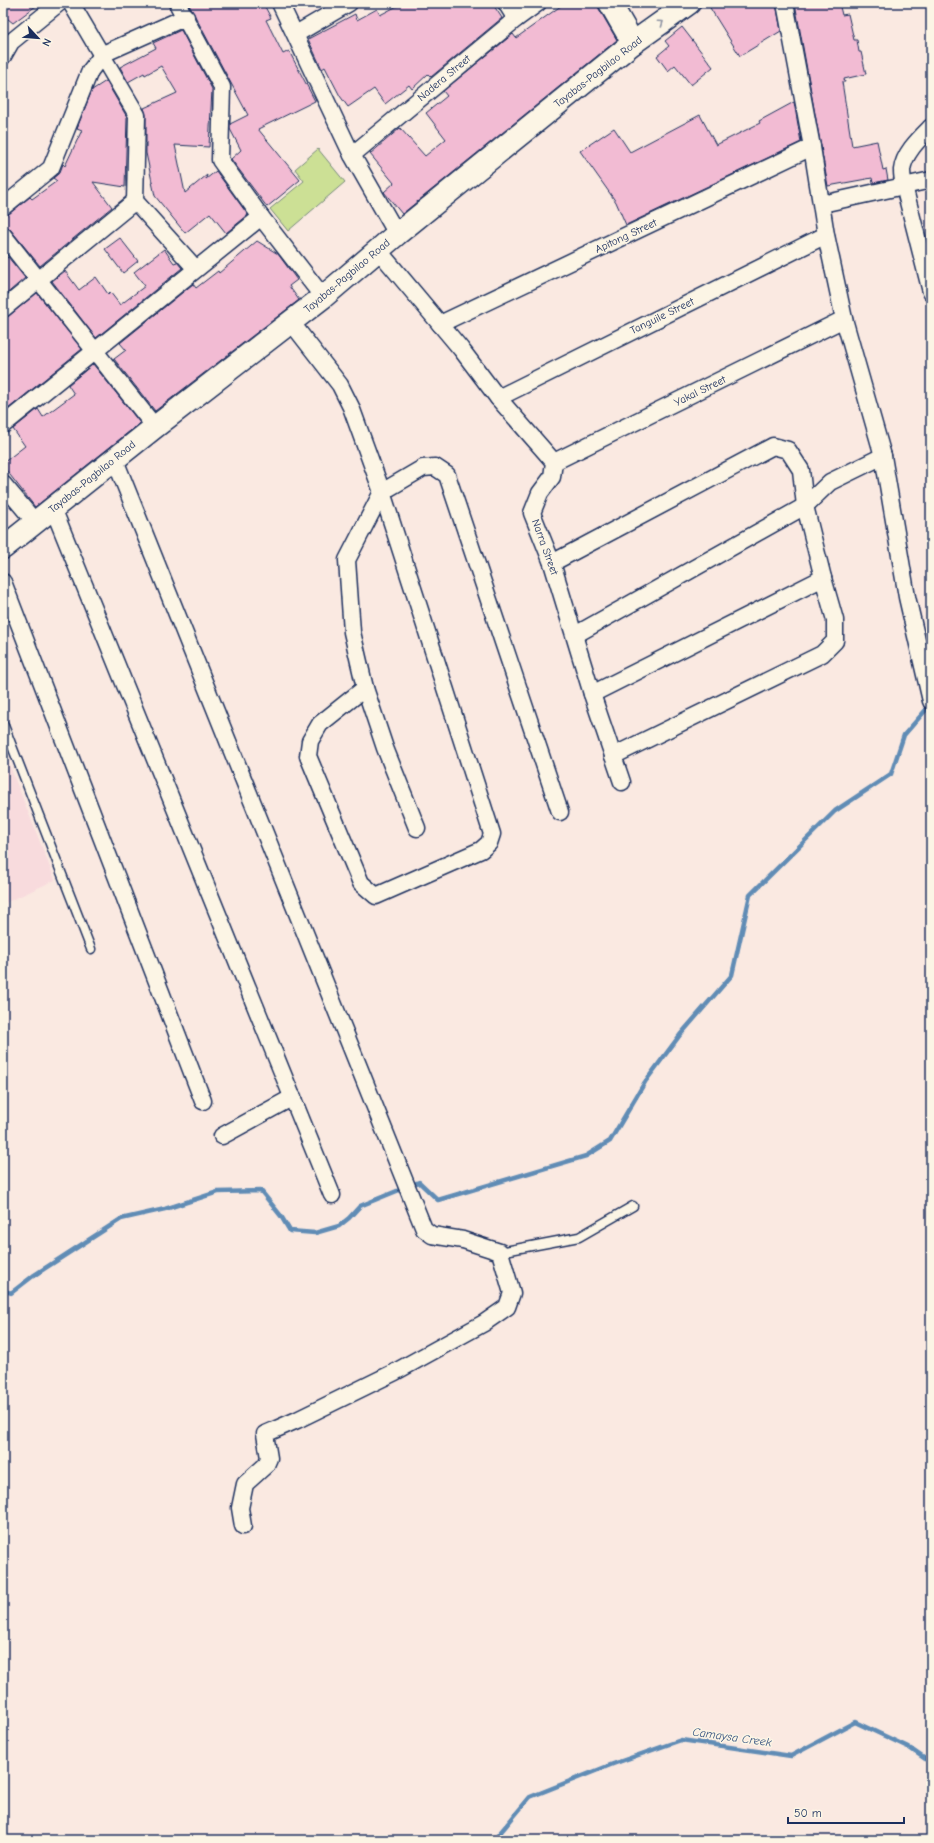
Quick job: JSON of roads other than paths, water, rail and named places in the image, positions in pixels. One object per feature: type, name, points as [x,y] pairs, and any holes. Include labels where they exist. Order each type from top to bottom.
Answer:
[{"type":"main road","points":[[610,3],[632,43]]},
{"type":"main road","name":"Tayabas-Pagbilao Road","points":[[3,548],[155,427],[323,297],[379,251],[397,234],[632,43],[689,3]]},
{"type":"street","points":[[3,56],[11,42],[59,3]]},
{"type":"street","points":[[71,3],[103,54],[137,115],[135,201],[196,269]]},
{"type":"street","points":[[177,3],[186,17],[222,87],[220,160],[261,217],[323,297]]},
{"type":"street","points":[[280,3],[352,155],[397,234]]},
{"type":"street","points":[[296,34],[349,3]]},
{"type":"street","points":[[506,3],[516,19]]},
{"type":"street","name":"Nadera Street","points":[[352,155],[516,19],[538,3]]},
{"type":"street","points":[[784,3],[812,147],[826,235],[844,319],[883,456],[907,596],[930,696]]},
{"type":"street","points":[[3,207],[52,168],[90,71],[103,54],[186,17]]},
{"type":"street","points":[[931,127],[916,143],[907,156],[902,170],[904,186],[926,253],[931,292]]},
{"type":"street","name":"Apitong Street","points":[[440,324],[812,147]]},
{"type":"street","points":[[822,204],[931,180]]},
{"type":"street","points":[[3,309],[135,201]]},
{"type":"street","points":[[3,425],[261,217]]},
{"type":"street","points":[[3,235],[155,427]]},
{"type":"street","name":"Tanguile Street","points":[[498,398],[826,235]]},
{"type":"street","points":[[379,251],[440,324],[498,398],[554,462]]},
{"type":"street","name":"Yakal Street","points":[[554,462],[844,319]]},
{"type":"street","points":[[291,322],[340,385],[351,407],[382,492],[492,834],[489,843],[481,850],[376,896],[361,883],[308,756],[310,741],[320,724],[365,688]]},
{"type":"street","points":[[552,563],[773,446],[788,450],[801,470],[805,506],[835,620],[835,641],[822,654],[613,756]]},
{"type":"street","points":[[575,635],[805,506],[830,482],[883,456]]},
{"type":"street","points":[[115,460],[424,1229],[432,1235],[463,1240],[500,1252],[512,1293],[507,1307],[484,1323],[395,1372],[265,1434],[269,1458],[266,1465],[245,1484],[240,1508],[243,1526]]},
{"type":"street","name":"Narra Street","points":[[554,462],[552,477],[540,493],[532,513],[552,563],[592,694],[622,782]]},
{"type":"street","points":[[417,828],[385,748],[365,688],[352,632],[347,560],[382,492],[423,468],[435,467],[447,476],[560,812]]},
{"type":"street","points":[[3,484],[36,523]]},
{"type":"street","points":[[53,508],[332,1195]]},
{"type":"street","points":[[592,694],[823,578]]},
{"type":"street","points":[[3,582],[203,1101]]},
{"type":"street","points":[[222,1136],[293,1097]]},
{"type":"lane","points":[[3,722],[91,949]]},
{"type":"lane","points":[[500,1252],[579,1237],[633,1206]]},
{"type":"waterway","points":[[3,1290],[11,1293],[33,1276],[121,1219],[165,1209],[218,1192],[261,1191],[281,1216],[290,1231],[315,1233],[339,1226],[360,1206],[419,1182],[438,1200],[586,1156],[610,1141],[645,1082],[680,1035],[732,975],[750,895],[835,811],[891,774],[904,735],[931,704]]},
{"type":"waterway","name":"Camaysa Creek","points":[[494,1840],[530,1797],[613,1764],[681,1740],[791,1756],[855,1722],[908,1747],[931,1763]]}]
